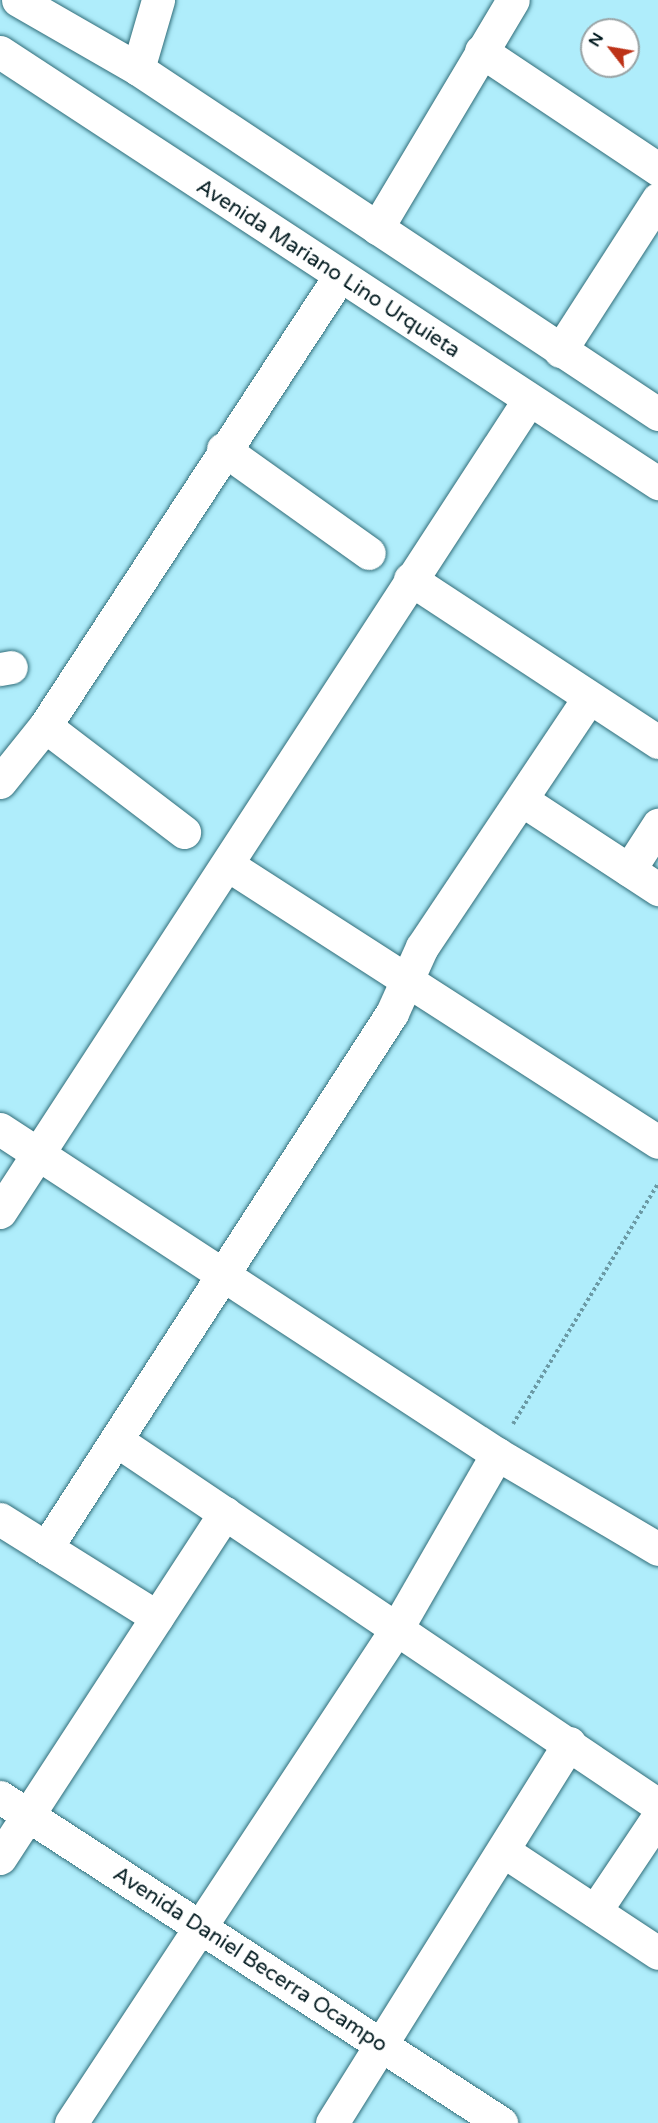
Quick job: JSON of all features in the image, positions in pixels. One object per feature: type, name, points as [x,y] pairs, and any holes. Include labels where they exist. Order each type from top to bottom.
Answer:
[{"type":"street","points":[[18,0],[138,69],[658,414]]},
{"type":"street","points":[[138,69],[158,0]]},
{"type":"street","points":[[377,228],[513,0]]},
{"type":"street","points":[[482,51],[658,169]]},
{"type":"street","name":"Avenida Mariano Lino Urquieta","points":[[0,52],[528,401],[658,483]]},
{"type":"street","points":[[560,351],[658,199]]},
{"type":"street","points":[[0,782],[45,726],[223,449],[339,277]]},
{"type":"street","points":[[0,1212],[528,401]]},
{"type":"street","points":[[223,449],[369,553]]},
{"type":"street","points":[[410,579],[658,742]]},
{"type":"street","points":[[46,1548],[392,1013],[422,947],[589,698]]},
{"type":"street","points":[[45,726],[184,832]]},
{"type":"street","points":[[522,800],[658,889]]},
{"type":"street","points":[[628,870],[658,825]]},
{"type":"street","points":[[228,865],[658,1142]]},
{"type":"street","points":[[0,1129],[36,1155],[225,1274],[497,1454],[658,1549]]},
{"type":"street","points":[[117,1440],[658,1805]]},
{"type":"street","points":[[71,2123],[203,1929],[397,1628],[497,1454]]},
{"type":"street","points":[[0,1858],[225,1513]]},
{"type":"street","points":[[0,1519],[157,1617]]},
{"type":"street","points":[[332,2123],[505,1852],[569,1743]]},
{"type":"street","name":"Avenida Daniel Becerra Ocampo","points":[[0,1797],[501,2123]]},
{"type":"street","points":[[595,1911],[658,1817]]},
{"type":"street","points":[[505,1852],[658,1953]]},
{"type":"path","points":[[497,1454],[658,1184]]}]
